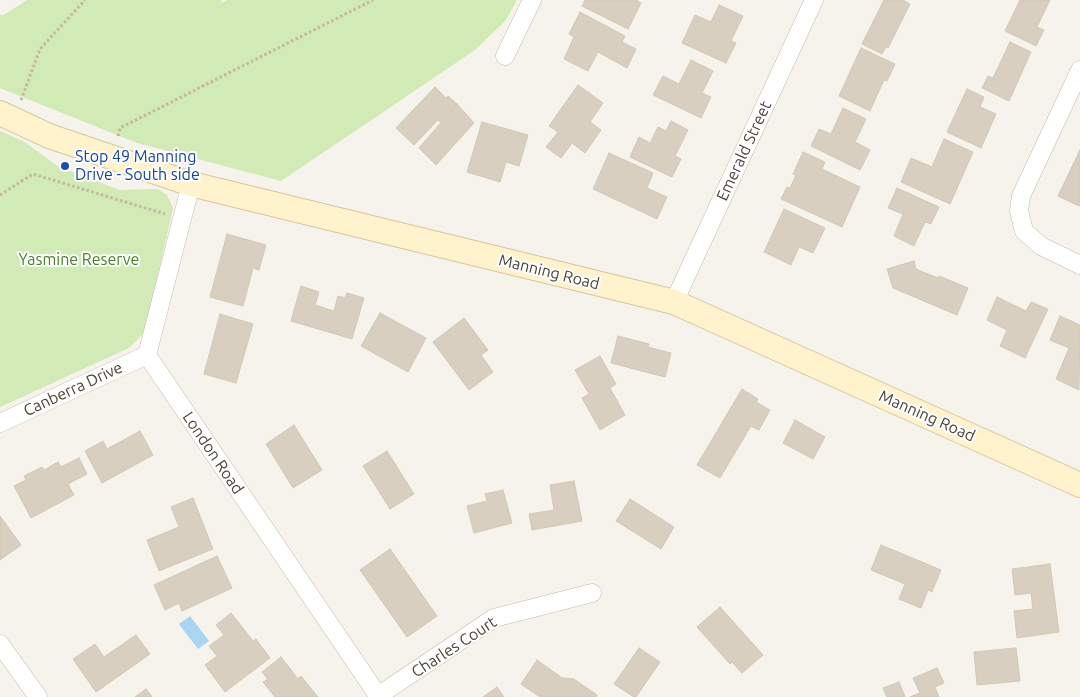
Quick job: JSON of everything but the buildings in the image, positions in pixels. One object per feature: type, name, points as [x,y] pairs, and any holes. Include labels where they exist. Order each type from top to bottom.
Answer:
[{"type":"street","points":[[505,56],[532,0]]},
{"type":"street","name":"Emerald Street","points":[[674,302],[814,0]]},
{"type":"street","points":[[1080,70],[1021,196],[1019,211],[1024,231],[1041,246],[1080,265]]},
{"type":"street","name":"Manning Road","points":[[7,116],[49,136],[191,184],[674,302],[1080,484]]},
{"type":"street","points":[[147,355],[191,184]]},
{"type":"street","name":"Canberra Drive","points":[[0,422],[147,355]]},
{"type":"street","name":"London Road","points":[[147,355],[378,697]]},
{"type":"street","name":"Charles Court","points":[[378,697],[494,618],[592,593]]},
{"type":"street","points":[[0,644],[38,697]]},
{"type":"path","points":[[7,116],[40,48],[84,0]]},
{"type":"path","points":[[112,157],[120,128],[373,0]]},
{"type":"path","points":[[0,195],[33,174],[182,220]]},
{"type":"green space","points":[[27,0],[221,0],[222,3],[227,0],[517,0],[506,20],[475,50],[281,181],[137,143],[0,88],[0,14],[2,16]]},
{"type":"green space","name":"Yasmine Reserve","points":[[0,131],[23,141],[59,167],[120,190],[158,189],[167,195],[173,208],[145,332],[129,348],[0,407]]},
{"type":"water","points":[[190,616],[209,641],[198,649],[179,624]]},
{"type":"place","name":"Stop 49 Manning Drive - South side","points":[[65,166]]}]
